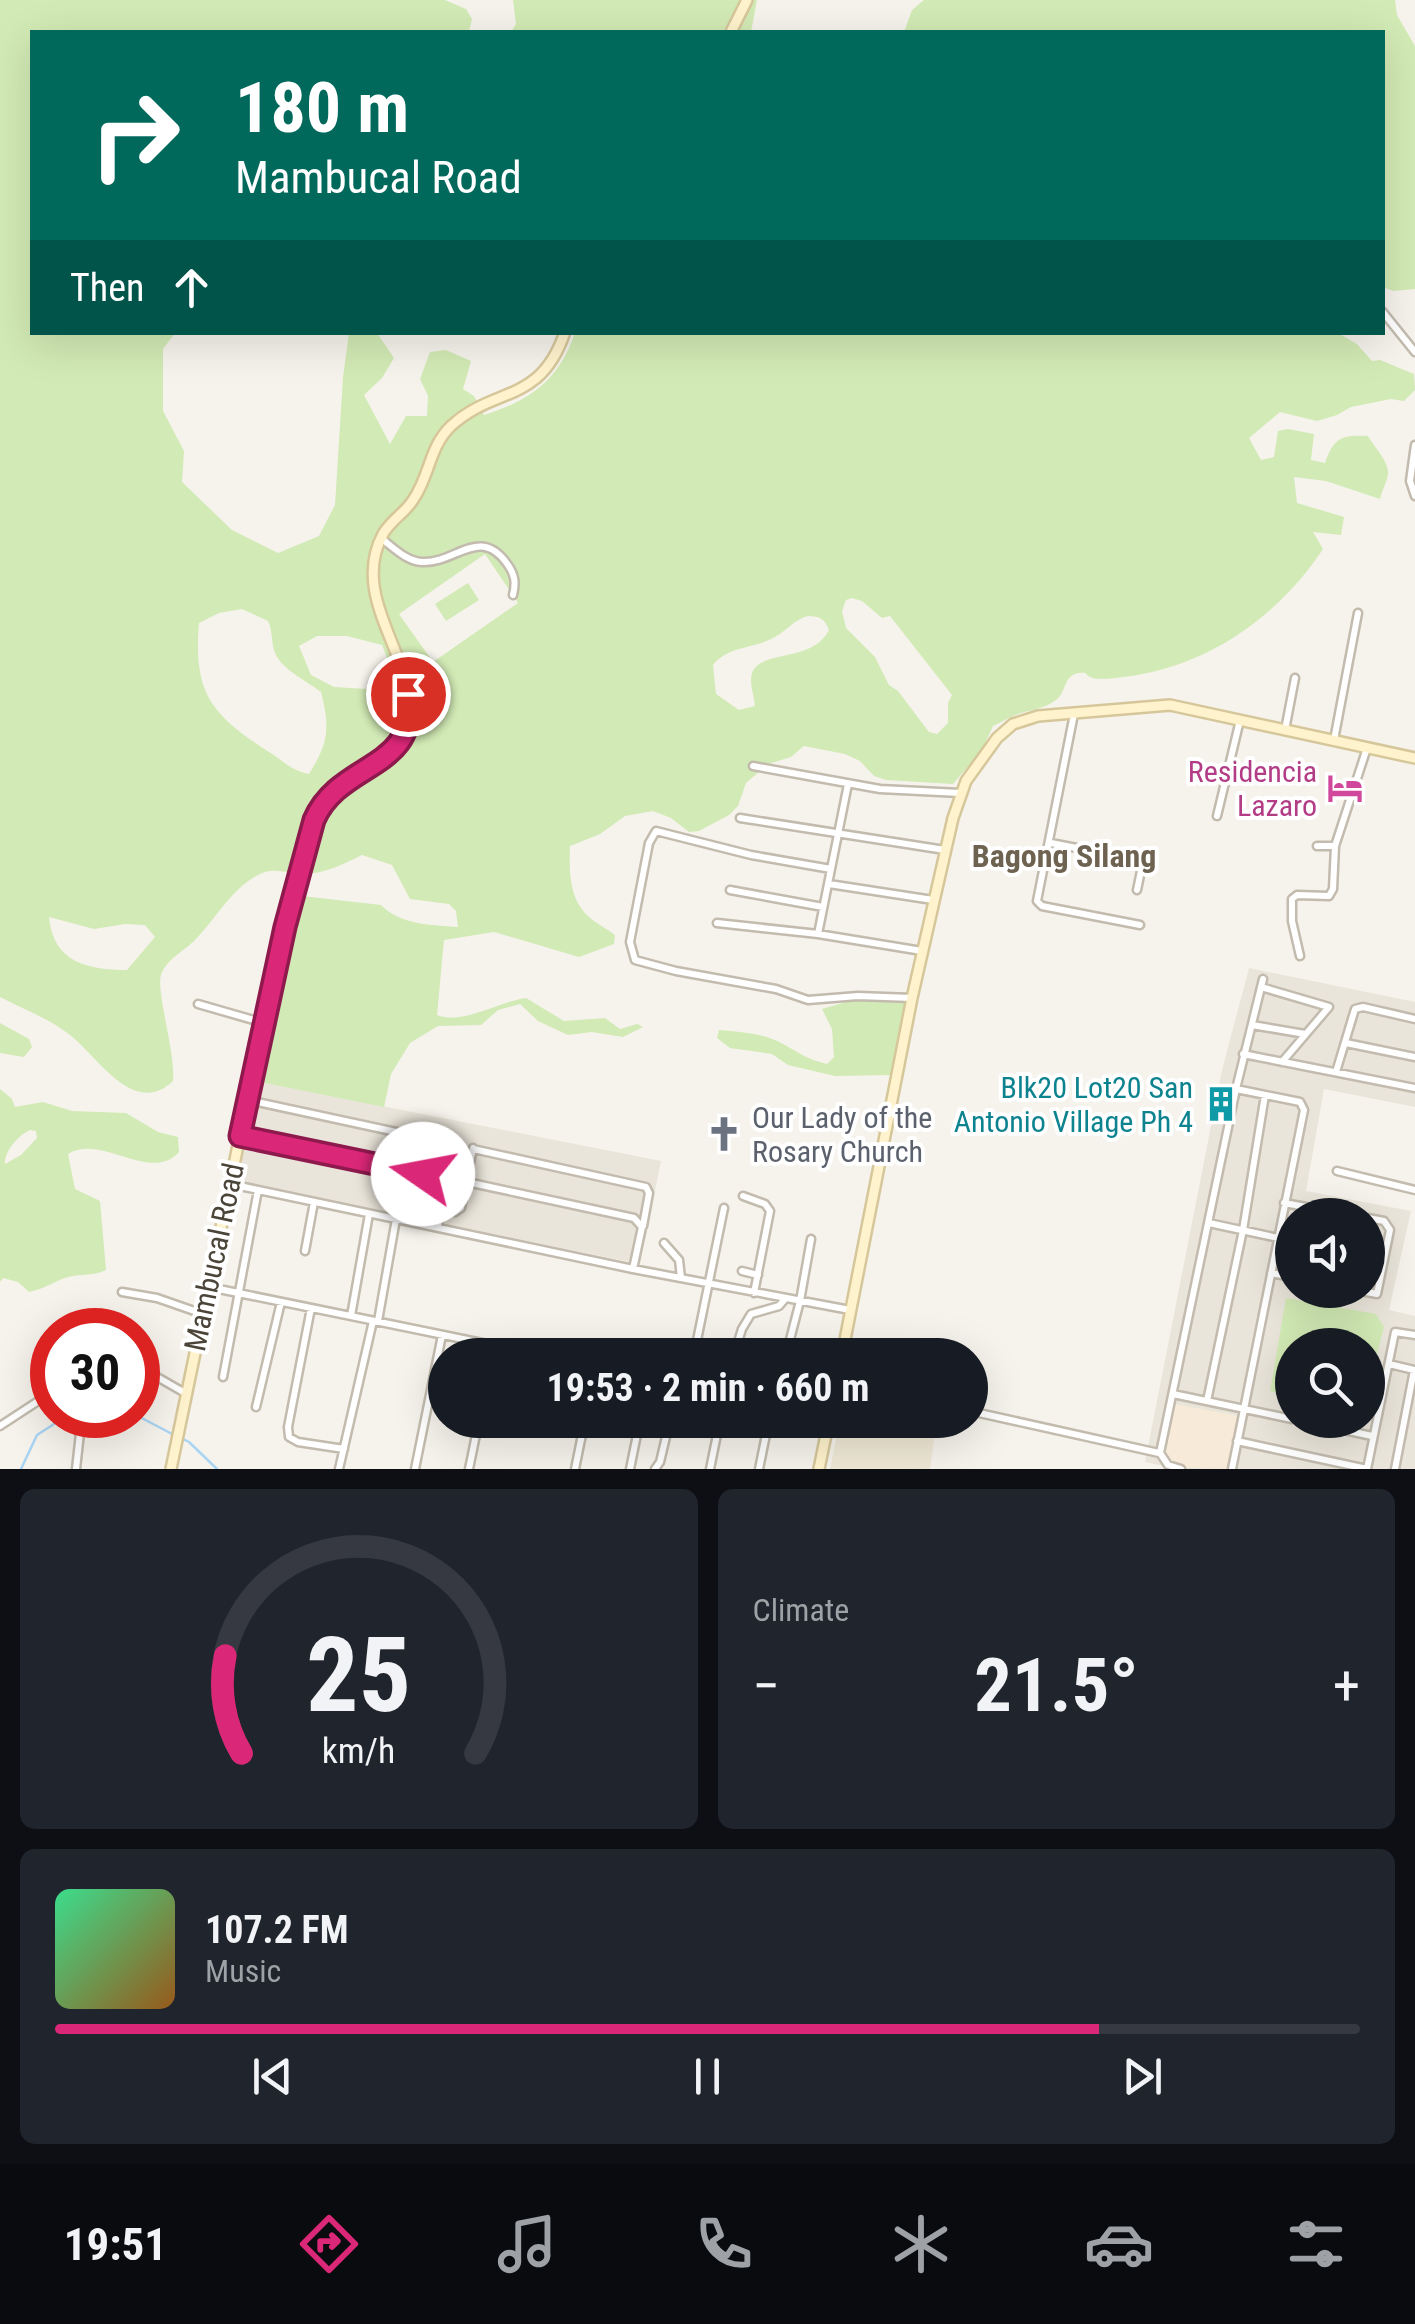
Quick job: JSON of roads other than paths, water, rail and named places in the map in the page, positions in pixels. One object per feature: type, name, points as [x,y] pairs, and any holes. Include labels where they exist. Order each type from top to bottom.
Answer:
[{"type":"main road","points":[[732,30],[747,0]]},
{"type":"main road","points":[[381,538],[414,499],[432,452],[444,433],[465,415],[530,384],[554,357],[564,335]]},
{"type":"main road","name":"Mambucal Road","points":[[171,1469],[264,1023],[308,835],[320,807],[336,788],[398,746],[410,724],[408,694],[375,592],[376,552],[381,538]]},
{"type":"main road","points":[[845,1338],[912,998],[960,792],[972,769],[1012,724],[1038,716],[1170,705],[1415,758]]},
{"type":"main road","points":[[819,1469],[825,1438]]},
{"type":"street","points":[[1385,315],[1415,352]]},
{"type":"street","points":[[1413,494],[1410,482],[1415,445]]},
{"type":"street","points":[[381,538],[400,554],[423,562],[485,546],[502,557],[512,572],[513,595]]},
{"type":"street","points":[[1334,740],[1358,613]]},
{"type":"street","points":[[1284,730],[1295,678]]},
{"type":"street","points":[[1074,712],[1049,826],[1050,843],[1039,904],[1140,925]]},
{"type":"street","points":[[1217,816],[1240,720]]},
{"type":"street","points":[[1300,956],[1291,902],[1297,896],[1331,894],[1335,846],[1367,748]]},
{"type":"street","points":[[753,766],[908,792],[960,792]]},
{"type":"street","points":[[818,934],[848,784]]},
{"type":"street","points":[[740,818],[945,850]]},
{"type":"street","points":[[831,869],[751,855],[656,831],[648,842],[630,942],[632,954],[635,960],[676,971],[761,986],[808,1000],[858,996],[912,998]]},
{"type":"street","points":[[1050,843],[1143,861],[1137,890]]},
{"type":"street","points":[[1318,846],[1335,846]]},
{"type":"street","points":[[829,884],[933,900]]},
{"type":"street","points":[[730,890],[823,907]]},
{"type":"street","points":[[717,923],[922,951]]},
{"type":"street","points":[[1160,1453],[1243,1054],[1262,983],[1329,1007],[1281,1063]]},
{"type":"street","points":[[198,1004],[264,1023]]},
{"type":"street","points":[[1336,1072],[1352,1014],[1358,1007],[1415,1019]]},
{"type":"street","points":[[1252,1024],[1306,1034]]},
{"type":"street","points":[[1346,1042],[1415,1057]]},
{"type":"street","points":[[1243,1054],[1415,1088]]},
{"type":"street","points":[[1236,1089],[1304,1105],[1285,1198]]},
{"type":"street","points":[[1207,1401],[1243,1230],[1265,1095]]},
{"type":"street","points":[[248,1100],[428,1140],[434,1151],[426,1204],[440,1212],[461,1208],[474,1148],[646,1188],[649,1194],[634,1269]]},
{"type":"street","points":[[240,1136],[428,1176]]},
{"type":"street","points":[[1337,1171],[1415,1190]]},
{"type":"street","points":[[467,1182],[634,1218],[642,1227]]},
{"type":"street","points":[[230,1184],[706,1284],[850,1310]]},
{"type":"street","points":[[223,1377],[258,1190]]},
{"type":"street","points":[[743,1196],[765,1204],[770,1210],[754,1293]]},
{"type":"street","points":[[305,1251],[314,1202]]},
{"type":"street","points":[[697,1338],[724,1208]]},
{"type":"street","points":[[438,1228],[440,1212]]},
{"type":"street","points":[[350,1316],[369,1214]]},
{"type":"street","points":[[339,1469],[376,1321],[396,1219]]},
{"type":"street","points":[[1385,1222],[1390,1226],[1385,1250]]},
{"type":"street","points":[[1209,1224],[1275,1237]]},
{"type":"street","points":[[790,1338],[810,1239]]},
{"type":"street","points":[[664,1243],[679,1260],[680,1278]]},
{"type":"street","points":[[1232,1469],[1275,1253]]},
{"type":"street","points":[[742,1271],[758,1275]]},
{"type":"street","points":[[1271,1273],[1275,1274]]},
{"type":"street","points":[[209,1287],[457,1338]]},
{"type":"street","points":[[122,1292],[158,1298],[203,1314]]},
{"type":"street","points":[[739,1338],[751,1314],[778,1306],[784,1299]]},
{"type":"street","points":[[256,1407],[282,1302]]},
{"type":"street","points":[[312,1308],[289,1437],[344,1449]]},
{"type":"street","points":[[1385,1381],[1395,1332],[1415,1335]]},
{"type":"street","points":[[415,1469],[442,1335]]},
{"type":"street","points":[[1389,1364],[1414,1370],[1395,1469]]},
{"type":"street","points":[[160,1379],[185,1393]]},
{"type":"street","points":[[1173,1394],[1275,1415]]},
{"type":"street","points":[[0,1426],[30,1406]]},
{"type":"street","points":[[988,1415],[1160,1453],[1168,1465],[1181,1469]]},
{"type":"street","points":[[76,1469],[79,1438]]},
{"type":"street","points":[[469,1469],[475,1438]]},
{"type":"street","points":[[575,1469],[581,1438]]},
{"type":"street","points":[[630,1469],[636,1438]]},
{"type":"street","points":[[655,1469],[666,1438]]},
{"type":"street","points":[[710,1469],[716,1438]]},
{"type":"street","points":[[759,1469],[766,1438]]},
{"type":"street","points":[[1237,1441],[1367,1469],[1372,1438]]},
{"type":"waterway","points":[[160,1428],[174,1435]]},
{"type":"waterway","points":[[21,1469],[36,1438]]},
{"type":"waterway","points":[[181,1438],[217,1469]]},
{"type":"place","name":"Residencia Lazaro","points":[[1345,788]]},
{"type":"place","name":"Blk20 Lot20 San Antonio Village Ph 4","points":[[1221,1104]]},
{"type":"place","name":"Our Lady of the Rosary Church","points":[[724,1134]]},
{"type":"district","name":"Bagong Silang","points":[[1064,856]]}]
